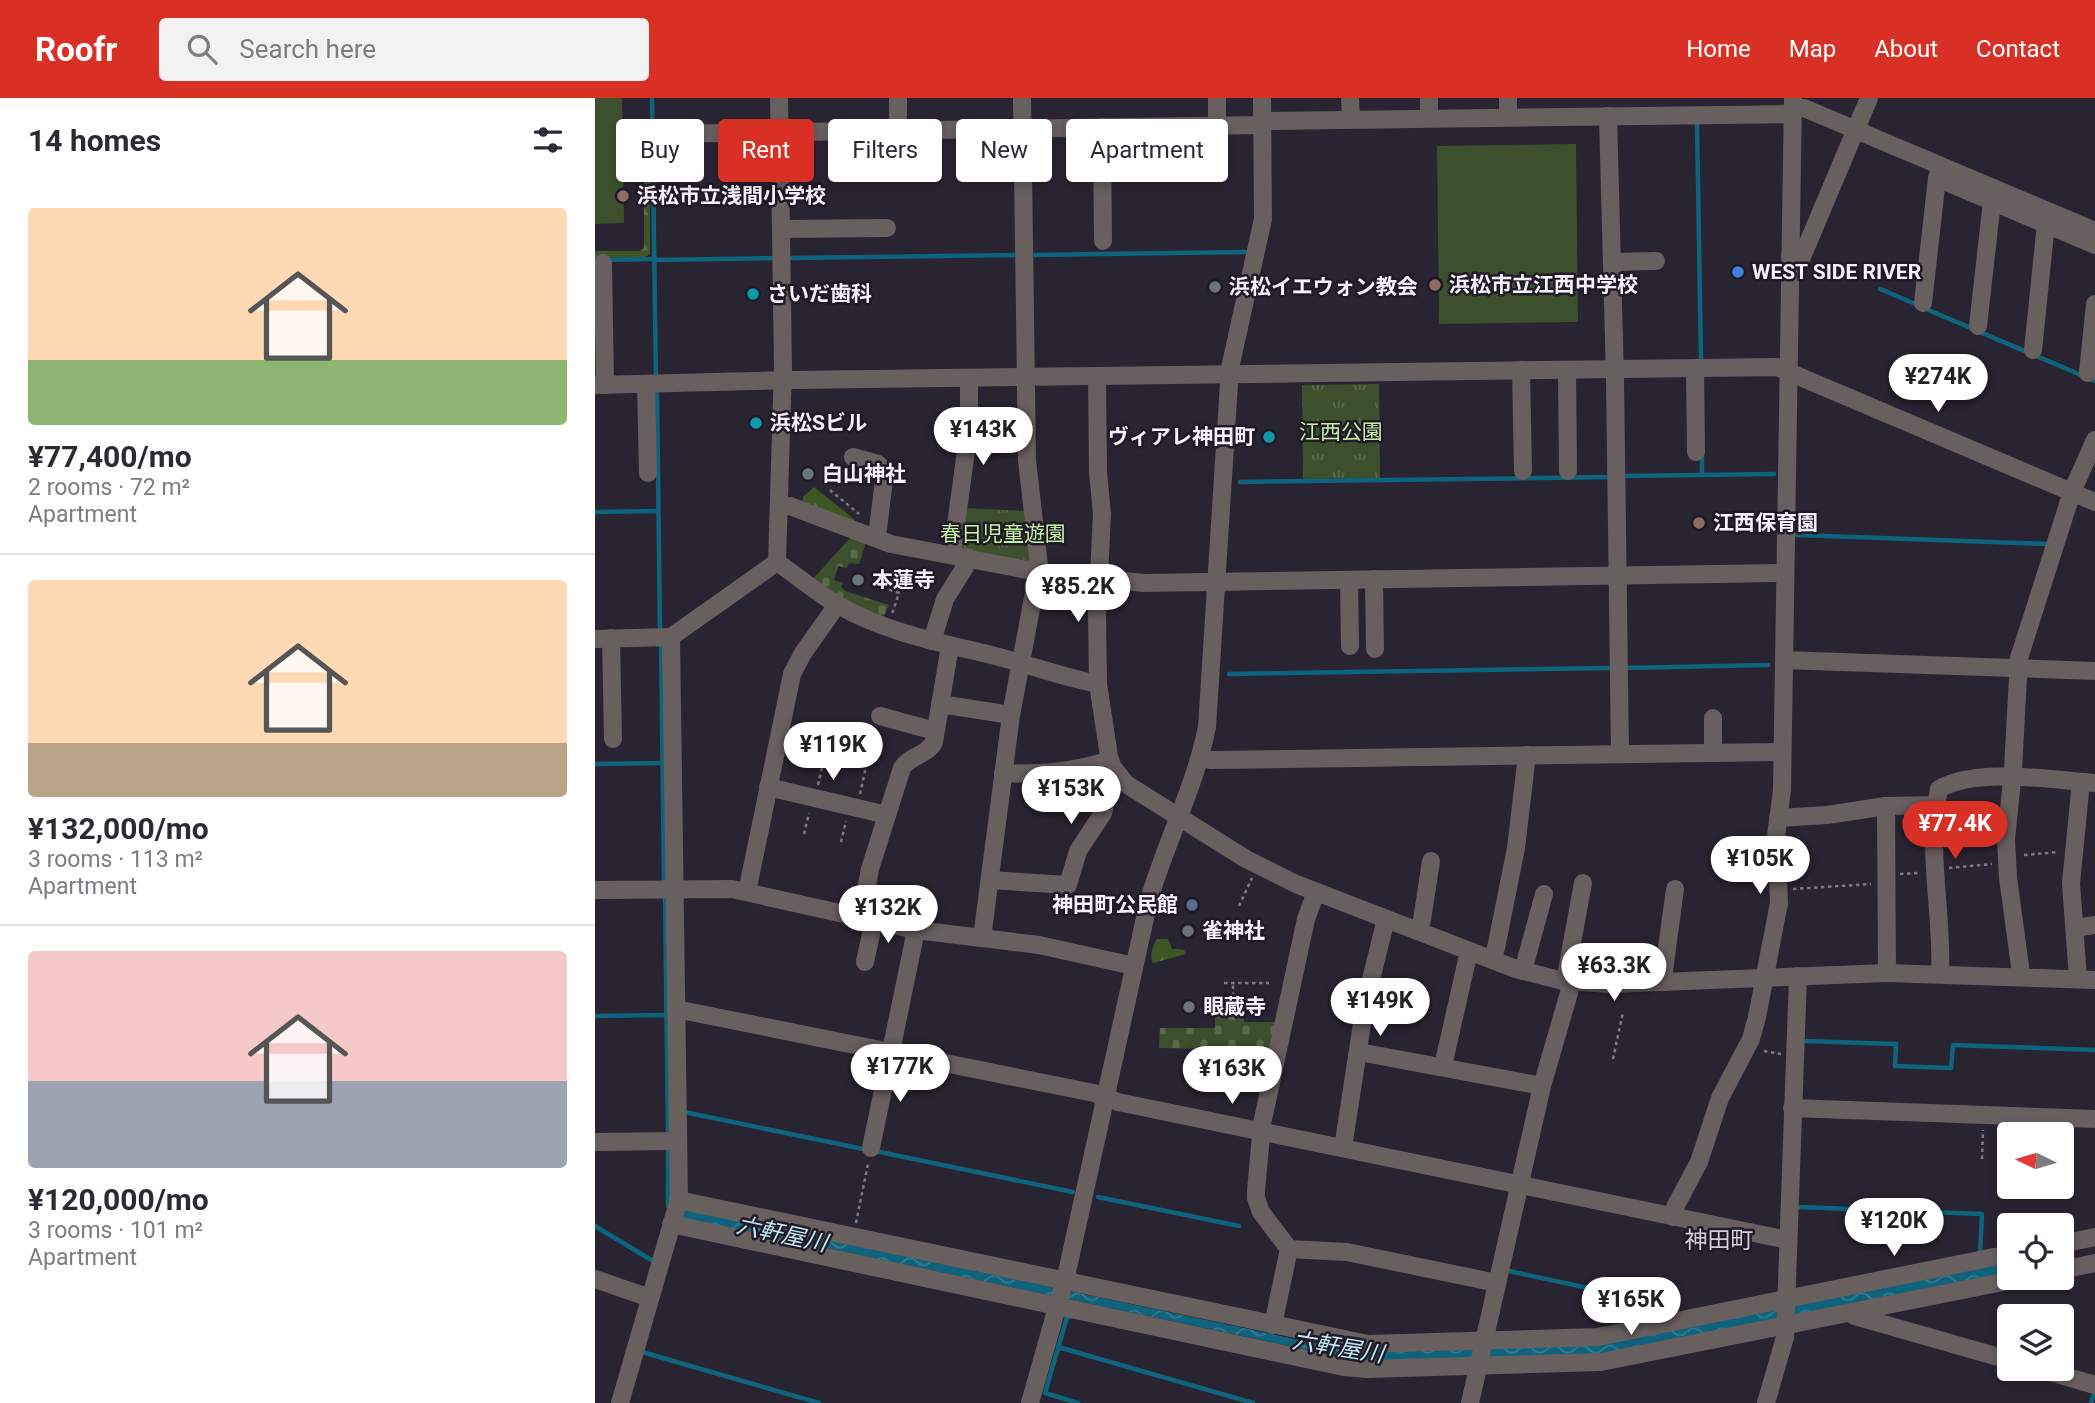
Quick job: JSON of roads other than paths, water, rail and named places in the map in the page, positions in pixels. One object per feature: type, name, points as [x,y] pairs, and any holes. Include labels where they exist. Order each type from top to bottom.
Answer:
[{"type":"street","points":[[779,98],[780,119]]},
{"type":"street","points":[[898,98],[898,119]]},
{"type":"street","points":[[1022,98],[1023,119]]},
{"type":"street","points":[[1217,98],[1217,119]]},
{"type":"street","points":[[1036,1401],[1156,877],[1200,757],[1209,711],[1229,374],[1261,231],[1262,98]]},
{"type":"street","points":[[1350,98],[1351,119]]},
{"type":"street","points":[[1790,256],[1802,257],[1869,98]]},
{"type":"street","points":[[1228,125],[1351,119],[1429,110],[1588,108],[1608,116],[1666,107],[1792,106],[1804,108],[1856,130],[1994,202],[2095,245]]},
{"type":"street","points":[[1673,1217],[1675,1207],[1699,1162],[1720,1098],[1754,1028],[1777,918],[1780,889],[1776,836],[1782,790],[1792,106]]},
{"type":"street","points":[[1608,116],[1621,754]]},
{"type":"street","points":[[1939,172],[2095,231]]},
{"type":"street","points":[[1923,303],[1939,172]]},
{"type":"street","points":[[777,562],[783,380],[781,182]]},
{"type":"street","points":[[982,938],[1011,715],[1038,572],[1027,460],[1024,182]]},
{"type":"street","points":[[1102,182],[1103,241]]},
{"type":"street","points":[[1978,326],[1994,202]]},
{"type":"street","points":[[2033,350],[2045,233],[2049,226]]},
{"type":"street","points":[[781,229],[887,228]]},
{"type":"street","points":[[1612,262],[1656,261]]},
{"type":"street","points":[[603,263],[600,385],[969,377],[1777,367],[2095,502]]},
{"type":"street","points":[[2088,373],[2095,304]]},
{"type":"street","points":[[1695,368],[1696,452]]},
{"type":"street","points":[[1521,370],[1523,471]]},
{"type":"street","points":[[1567,370],[1568,471]]},
{"type":"street","points":[[990,880],[1068,885],[1078,851],[1103,813],[1111,783],[1114,768],[1098,684],[1098,580],[1102,514],[1098,471],[1097,376]]},
{"type":"street","points":[[865,962],[870,869],[904,765],[929,750],[935,731],[940,704],[945,598],[965,567],[959,556],[969,429],[969,377]]},
{"type":"street","points":[[647,473],[653,384]]},
{"type":"street","points":[[2019,977],[2007,860],[2007,813],[2012,777],[2019,658],[2073,492],[2095,440]]},
{"type":"street","points":[[853,457],[878,464],[885,471],[877,533]]},
{"type":"street","points":[[779,506],[790,506],[877,533],[891,544],[1038,572],[1098,580],[1144,583],[1785,573]]},
{"type":"street","points":[[777,562],[837,605],[887,627],[1060,677],[1098,684]]},
{"type":"street","points":[[613,739],[603,638],[664,637],[777,562]]},
{"type":"street","points":[[1374,579],[1375,649]]},
{"type":"street","points":[[1349,580],[1350,646]]},
{"type":"street","points":[[747,892],[792,674],[803,653],[837,605]]},
{"type":"street","points":[[619,1403],[678,1201],[671,1141],[676,1009],[668,889],[664,637]]},
{"type":"street","points":[[1784,660],[2095,671]]},
{"type":"street","points":[[940,704],[1011,715]]},
{"type":"street","points":[[880,716],[935,731]]},
{"type":"street","points":[[1713,718],[1713,752]]},
{"type":"street","points":[[1200,757],[1211,760],[1782,752]]},
{"type":"street","points":[[1492,959],[1516,848],[1527,755]]},
{"type":"street","points":[[1003,773],[1023,774],[1096,765],[1114,768],[1126,784],[1258,866],[1317,892],[1523,971],[1568,981],[1611,984],[1887,973],[2087,979],[2075,928],[2071,883],[2073,852],[2088,783],[2012,777],[1971,779],[1948,783],[1939,789],[1936,805],[1936,871],[1940,974]]},
{"type":"street","points":[[768,788],[887,815]]},
{"type":"street","points":[[1778,818],[1827,815],[1886,806],[1936,805]]},
{"type":"street","points":[[1886,806],[1887,973]]},
{"type":"street","points":[[1418,931],[1431,861]]},
{"type":"street","points":[[1470,1403],[1542,1086],[1569,993],[1568,981],[1583,883]]},
{"type":"street","points":[[595,890],[723,888],[916,930],[1039,945],[1134,966]]},
{"type":"street","points":[[1665,982],[1664,970],[1675,889]]},
{"type":"street","points":[[1273,1325],[1289,1249],[1261,1212],[1256,1198],[1261,1131],[1306,919],[1317,892]]},
{"type":"street","points":[[1523,971],[1544,894]]},
{"type":"street","points":[[1343,1148],[1365,1004],[1386,919]]},
{"type":"street","points":[[2075,928],[2095,925]]},
{"type":"street","points":[[871,1148],[916,930]]},
{"type":"street","points":[[1443,1066],[1469,951]]},
{"type":"street","points":[[1766,1403],[1785,1337],[1798,976]]},
{"type":"street","points":[[676,1009],[1788,1240]]},
{"type":"street","points":[[1359,1052],[1542,1086]]},
{"type":"street","points":[[1792,1108],[2095,1119]]},
{"type":"street","points":[[595,1142],[671,1141]]},
{"type":"street","points":[[678,1201],[1368,1344],[1484,1343],[1598,1337],[1997,1257]]},
{"type":"street","points":[[672,1223],[1356,1368],[1601,1362],[1997,1283]]},
{"type":"street","points":[[2074,1241],[2095,1237]]},
{"type":"street","points":[[1289,1249],[1347,1252],[1497,1283]]},
{"type":"street","points":[[2074,1267],[2095,1263]]},
{"type":"street","points":[[595,1279],[650,1298]]},
{"type":"street","points":[[1854,1311],[1855,1316],[1997,1357]]},
{"type":"street","points":[[2074,1379],[2095,1385]]},
{"type":"water","name":"六軒屋川","points":[[673,1207],[1347,1350],[1368,1352],[1599,1345],[1997,1265],[1997,1274],[1600,1354],[1378,1361],[1346,1358],[670,1215]]},
{"type":"waterway","points":[[652,98],[656,381]]},
{"type":"waterway","points":[[1697,124],[1701,360]]},
{"type":"waterway","points":[[1030,255],[1245,252]]},
{"type":"waterway","points":[[792,258],[1018,255]]},
{"type":"waterway","points":[[655,260],[776,258]]},
{"type":"waterway","points":[[595,260],[655,259]]},
{"type":"waterway","points":[[1880,289],[1918,305]]},
{"type":"waterway","points":[[1926,309],[2095,381]]},
{"type":"waterway","points":[[657,389],[660,633]]},
{"type":"waterway","points":[[1702,453],[1702,475]]},
{"type":"waterway","points":[[1622,476],[1774,474]]},
{"type":"waterway","points":[[1240,482],[1612,477]]},
{"type":"waterway","points":[[595,512],[658,511]]},
{"type":"waterway","points":[[1797,535],[2049,544]]},
{"type":"waterway","points":[[661,641],[664,884]]},
{"type":"waterway","points":[[1624,668],[1768,665]]},
{"type":"waterway","points":[[1229,674],[1609,668]]},
{"type":"waterway","points":[[595,764],[663,763]]},
{"type":"waterway","points":[[665,893],[668,1136]]},
{"type":"waterway","points":[[595,1016],[666,1015]]},
{"type":"waterway","points":[[1803,1041],[1896,1044],[1895,1066],[1951,1068],[1953,1045],[2095,1050]]},
{"type":"waterway","points":[[684,1112],[868,1150]]},
{"type":"waterway","points":[[668,1145],[668,1206]]},
{"type":"waterway","points":[[875,1151],[1073,1192]]},
{"type":"waterway","points":[[1098,1197],[1239,1226]]},
{"type":"waterway","points":[[1799,1207],[1982,1214],[1980,1254]]},
{"type":"waterway","points":[[595,1226],[653,1261]]},
{"type":"waterway","points":[[1509,1271],[1639,1299]]},
{"type":"waterway","points":[[1070,1317],[1067,1317],[1045,1393],[1078,1403]]},
{"type":"waterway","points":[[1058,1347],[1253,1403]]},
{"type":"waterway","points":[[642,1352],[819,1403]]},
{"type":"waterway","points":[[2091,1403],[2095,1391]]},
{"type":"place","name":"浜松市立浅間小学校","points":[[623,196]]},
{"type":"place","name":"WEST SIDE RIVER","points":[[1738,272]]},
{"type":"place","name":"浜松市立江西中学校","points":[[1435,285]]},
{"type":"place","name":"浜松イエウォン教会","points":[[1215,287]]},
{"type":"place","name":"さいだ歯科","points":[[753,294]]},
{"type":"place","name":"浜松Sビル","points":[[756,423]]},
{"type":"place","name":"ヴィアレ神田町","points":[[1269,437]]},
{"type":"place","name":"白山神社","points":[[808,474]]},
{"type":"place","name":"江西保育園","points":[[1699,523]]},
{"type":"place","name":"本蓮寺","points":[[858,580]]},
{"type":"place","name":"神田町公民館","points":[[1192,905]]},
{"type":"place","name":"雀神社","points":[[1188,931]]},
{"type":"place","name":"眼蔵寺","points":[[1189,1007]]},
{"type":"district","name":"神田町","points":[[1719,1240]]},
{"type":"park label","name":"江西公園","points":[[1341,432]]},
{"type":"park label","name":"春日児童遊園","points":[[1003,534]]}]
